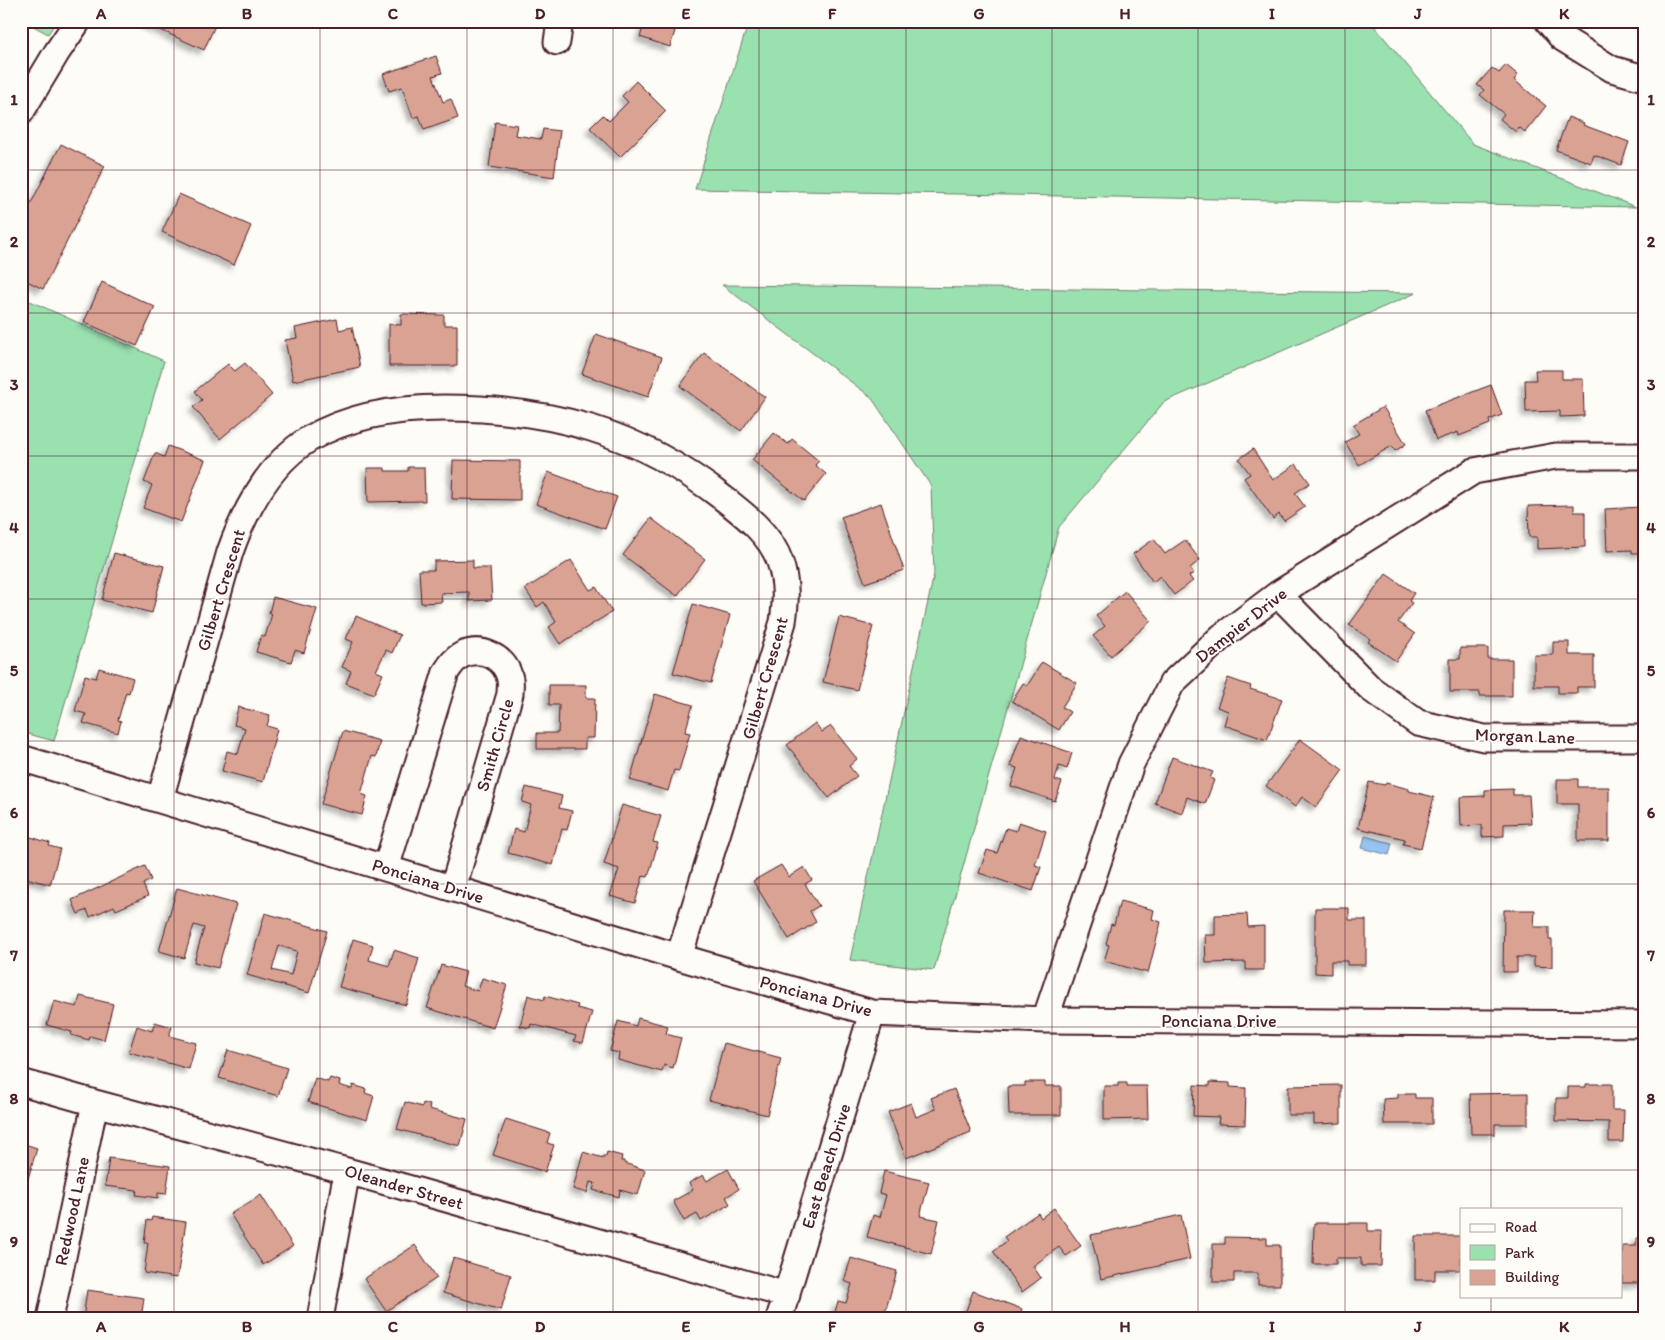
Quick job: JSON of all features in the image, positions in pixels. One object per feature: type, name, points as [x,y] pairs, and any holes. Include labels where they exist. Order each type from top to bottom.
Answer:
[{"type":"street","points":[[21,112],[78,21]]},
{"type":"street","points":[[1548,21],[1562,38],[1612,69],[1644,78]]},
{"type":"street","name":"Gilbert Crescent","points":[[160,799],[238,528],[269,477],[288,456],[309,440],[338,425],[365,417],[428,408],[508,410],[566,421],[597,430],[661,457],[691,475],[744,514],[768,539],[780,561],[786,588],[783,622],[679,957]]},
{"type":"street","name":"Dampier Drive","points":[[1045,1020],[1131,764],[1172,683],[1220,637],[1278,594],[1474,471],[1556,456],[1644,456]]},
{"type":"street","name":"Morgan Lane","points":[[1278,594],[1371,689],[1418,723],[1484,738],[1644,738]]},
{"type":"street","name":"Smith Circle","points":[[386,868],[446,672],[454,661],[462,655],[476,652],[487,653],[498,659],[506,668],[511,680],[510,694],[453,888]]},
{"type":"street","name":"Ponciana Drive","points":[[21,758],[679,957],[872,1012],[1045,1020],[1644,1024]]},
{"type":"street","name":"East Beach Drive","points":[[780,1319],[872,1012]]},
{"type":"street","name":"Oleander Street","points":[[21,1082],[347,1171],[787,1295]]},
{"type":"street","name":"Redwood Lane","points":[[50,1319],[95,1103]]},
{"type":"street","points":[[320,1319],[347,1171]]},
{"type":"green space","points":[[24,21],[57,21],[48,34]]},
{"type":"green space","points":[[749,21],[1370,21],[1473,144],[1636,207],[695,189]]},
{"type":"green space","points":[[722,285],[1416,293],[1164,402],[1059,527],[934,970],[850,960],[934,574],[931,486],[871,397]]},
{"type":"green space","points":[[21,297],[164,361],[54,741],[21,732]]},
{"type":"water","points":[[1365,836],[1392,843],[1389,855],[1362,848]]},
{"type":"building","points":[[141,21],[217,21],[204,50]]},
{"type":"building","points":[[652,21],[678,21],[670,47],[640,37],[645,22],[651,24]]},
{"type":"building","points":[[436,56],[442,73],[433,76],[443,102],[451,99],[458,118],[424,130],[419,116],[413,118],[402,87],[389,91],[383,74]]},
{"type":"building","points":[[1506,65],[1518,75],[1514,80],[1546,106],[1525,132],[1519,127],[1516,132],[1500,119],[1504,114],[1480,95],[1484,90],[1477,85],[1492,68],[1499,73]]},
{"type":"building","points":[[636,81],[666,111],[620,157],[590,128],[603,115],[609,121],[628,102],[622,96]]},
{"type":"building","points":[[1568,117],[1584,123],[1583,125],[1629,142],[1621,165],[1594,155],[1591,163],[1556,150]]},
{"type":"building","points":[[495,122],[517,125],[515,135],[541,139],[543,129],[560,131],[554,177],[489,167]]},
{"type":"building","points":[[61,144],[105,166],[43,289],[21,278],[21,223]]},
{"type":"building","points":[[179,194],[251,226],[234,265],[162,232]]},
{"type":"building","points":[[102,282],[155,307],[137,346],[84,322]]},
{"type":"building","points":[[401,314],[444,315],[444,325],[457,325],[457,366],[389,366],[389,324],[401,325]]},
{"type":"building","points":[[337,319],[339,330],[352,327],[360,367],[293,381],[285,340],[297,338],[295,328]]},
{"type":"building","points":[[596,334],[662,357],[648,397],[582,374]]},
{"type":"building","points":[[704,353],[765,397],[741,431],[680,386]]},
{"type":"building","points":[[245,363],[272,395],[220,439],[193,407],[202,400],[195,391],[228,364],[235,371]]},
{"type":"building","points":[[1535,370],[1562,370],[1562,379],[1583,379],[1584,416],[1560,417],[1560,411],[1526,412],[1525,380],[1536,380]]},
{"type":"building","points":[[1491,385],[1502,415],[1489,420],[1490,424],[1459,436],[1458,432],[1436,440],[1425,410]]},
{"type":"building","points":[[1383,407],[1406,444],[1395,451],[1392,446],[1359,465],[1345,442],[1359,434],[1353,425]]},
{"type":"building","points":[[774,433],[788,444],[792,439],[819,461],[815,465],[826,474],[804,501],[752,460]]},
{"type":"building","points":[[168,446],[205,460],[181,522],[143,508],[152,485],[144,482],[155,453],[164,457]]},
{"type":"building","points":[[1253,449],[1273,480],[1296,464],[1310,483],[1295,493],[1305,507],[1284,521],[1279,514],[1273,519],[1244,478],[1250,474],[1239,459]]},
{"type":"building","points":[[453,460],[520,461],[520,500],[452,499]]},
{"type":"building","points":[[408,467],[424,467],[425,501],[368,502],[367,468],[385,468],[385,471],[408,471]]},
{"type":"building","points":[[548,472],[617,497],[605,529],[536,504]]},
{"type":"building","points":[[881,503],[904,570],[865,583],[841,517]]},
{"type":"building","points":[[1574,505],[1574,512],[1585,512],[1585,547],[1537,549],[1537,537],[1529,537],[1528,506]]},
{"type":"building","points":[[1641,507],[1642,514],[1644,514],[1644,553],[1632,553],[1632,550],[1607,551],[1605,509]]},
{"type":"building","points":[[651,518],[705,559],[677,596],[623,555]]},
{"type":"building","points":[[1154,539],[1165,554],[1185,540],[1200,560],[1190,568],[1194,573],[1189,576],[1193,581],[1174,595],[1160,576],[1153,582],[1133,554]]},
{"type":"building","points":[[114,553],[164,566],[152,613],[102,600]]},
{"type":"building","points":[[473,560],[473,568],[490,568],[492,600],[469,601],[469,592],[441,593],[442,602],[421,603],[419,570],[434,570],[434,561]]},
{"type":"building","points":[[571,560],[590,590],[596,587],[612,612],[560,644],[549,627],[556,622],[544,602],[537,607],[525,589]]},
{"type":"building","points":[[1386,574],[1414,593],[1409,601],[1412,603],[1398,622],[1415,634],[1396,661],[1368,642],[1370,639],[1349,625]]},
{"type":"building","points":[[1125,591],[1151,621],[1111,656],[1093,636],[1105,626],[1096,616]]},
{"type":"building","points":[[273,597],[317,609],[304,653],[295,650],[291,662],[256,652],[261,635],[265,637],[272,614],[269,613]]},
{"type":"building","points":[[693,604],[730,615],[711,683],[673,673]]},
{"type":"building","points":[[356,616],[400,635],[392,653],[386,650],[376,671],[383,674],[374,694],[346,683],[351,671],[342,667],[353,642],[346,639]]},
{"type":"building","points":[[839,617],[873,626],[857,690],[823,682]]},
{"type":"building","points":[[1553,642],[1569,642],[1569,655],[1594,655],[1594,687],[1577,687],[1577,693],[1558,693],[1558,686],[1534,686],[1534,655],[1553,655]]},
{"type":"building","points":[[1460,648],[1488,648],[1488,659],[1512,659],[1512,696],[1480,696],[1480,692],[1450,692],[1450,659],[1460,659]]},
{"type":"building","points":[[1042,662],[1077,683],[1062,707],[1070,712],[1059,730],[1012,701],[1023,683],[1027,686]]},
{"type":"building","points":[[99,668],[133,678],[129,693],[126,692],[118,720],[121,721],[118,733],[83,723],[86,714],[75,711],[85,675],[96,678]]},
{"type":"building","points":[[1228,678],[1251,686],[1250,689],[1282,699],[1267,740],[1224,725],[1228,711],[1217,707]]},
{"type":"building","points":[[549,685],[586,685],[586,698],[595,698],[594,738],[585,738],[585,749],[537,749],[537,733],[558,733],[559,705],[549,705]]},
{"type":"building","points":[[655,694],[693,705],[685,732],[690,733],[679,771],[674,770],[668,791],[630,780]]},
{"type":"building","points":[[238,707],[270,715],[267,726],[277,729],[263,782],[222,771],[227,751],[238,754],[245,728],[234,725]]},
{"type":"building","points":[[815,723],[822,732],[831,726],[857,759],[849,766],[857,776],[829,798],[787,745]]},
{"type":"building","points":[[343,731],[380,741],[376,757],[372,756],[361,794],[367,796],[362,815],[321,804]]},
{"type":"building","points":[[1021,735],[1072,753],[1067,769],[1059,766],[1055,780],[1062,782],[1055,801],[1011,786],[1017,768],[1010,766]]},
{"type":"building","points":[[1300,739],[1343,770],[1316,807],[1302,797],[1295,807],[1266,786]]},
{"type":"building","points":[[1172,757],[1213,772],[1210,778],[1214,780],[1205,804],[1187,797],[1182,813],[1155,803]]},
{"type":"building","points":[[1557,779],[1578,779],[1578,787],[1609,787],[1609,841],[1578,841],[1578,804],[1557,804]]},
{"type":"building","points":[[1369,782],[1385,785],[1386,783],[1434,797],[1421,848],[1403,844],[1405,839],[1358,828]]},
{"type":"building","points":[[526,787],[562,796],[559,808],[572,811],[567,830],[562,829],[553,865],[508,853],[514,829],[524,832],[531,805],[522,802]]},
{"type":"building","points":[[1513,789],[1513,795],[1529,795],[1531,823],[1504,824],[1504,836],[1482,837],[1482,825],[1461,826],[1460,797],[1485,796],[1485,790]]},
{"type":"building","points":[[622,805],[661,816],[653,842],[658,843],[648,877],[643,876],[635,903],[610,896],[619,869],[604,864]]},
{"type":"building","points":[[1019,822],[1046,831],[1035,865],[1041,867],[1033,891],[979,873],[987,850],[997,853],[1006,828],[1016,831]]},
{"type":"building","points":[[21,834],[50,843],[49,846],[60,849],[50,885],[23,877],[28,862],[21,860]]},
{"type":"building","points":[[781,865],[789,877],[804,867],[812,880],[805,884],[819,906],[810,911],[816,922],[789,939],[753,881]]},
{"type":"building","points":[[145,866],[151,880],[143,884],[148,896],[116,910],[114,906],[90,917],[87,910],[78,914],[72,900]]},
{"type":"building","points":[[177,888],[236,904],[218,968],[194,962],[204,928],[194,925],[184,958],[159,951]]},
{"type":"building","points":[[1120,901],[1154,910],[1152,919],[1161,922],[1148,973],[1104,961],[1109,945],[1106,944],[1111,924],[1114,925]]},
{"type":"building","points":[[1315,908],[1349,908],[1349,920],[1366,920],[1366,965],[1347,965],[1347,961],[1331,961],[1331,974],[1315,973]]},
{"type":"building","points":[[1504,910],[1535,910],[1534,927],[1549,927],[1549,940],[1552,940],[1552,967],[1534,966],[1534,957],[1517,957],[1517,972],[1503,972]]},
{"type":"building","points":[[265,913],[327,931],[309,993],[247,975]],"holes":[[[279,946],[297,951],[291,975],[272,970]]]},
{"type":"building","points":[[1247,914],[1248,927],[1264,926],[1264,970],[1246,970],[1246,962],[1206,963],[1205,935],[1215,935],[1215,915]]},
{"type":"building","points":[[353,939],[373,945],[369,960],[389,966],[394,950],[419,958],[406,1005],[339,987]]},
{"type":"building","points":[[441,965],[466,972],[462,986],[478,991],[482,978],[507,985],[493,1028],[427,1008]]},
{"type":"building","points":[[528,995],[544,1000],[545,996],[578,1005],[577,1008],[592,1012],[583,1043],[574,1041],[576,1036],[531,1024],[530,1028],[520,1026]]},
{"type":"building","points":[[80,996],[113,1004],[104,1040],[90,1036],[89,1040],[71,1035],[72,1032],[47,1025],[54,1001],[77,1007]]},
{"type":"building","points":[[638,1018],[668,1026],[666,1034],[681,1038],[673,1068],[664,1065],[662,1072],[618,1060],[619,1053],[610,1051],[618,1021],[636,1026]]},
{"type":"building","points":[[155,1022],[172,1027],[169,1036],[196,1043],[189,1069],[129,1052],[137,1026],[152,1031]]},
{"type":"building","points":[[724,1043],[781,1058],[767,1115],[709,1100]]},
{"type":"building","points":[[228,1050],[287,1068],[278,1096],[219,1078]]},
{"type":"building","points":[[315,1078],[328,1082],[330,1078],[340,1081],[339,1085],[352,1089],[353,1085],[366,1089],[365,1093],[374,1096],[367,1120],[308,1102]]},
{"type":"building","points":[[1025,1082],[1045,1082],[1045,1086],[1061,1086],[1061,1115],[1009,1115],[1008,1086],[1025,1086]]},
{"type":"building","points":[[1210,1082],[1230,1083],[1230,1087],[1246,1088],[1245,1125],[1218,1124],[1219,1117],[1193,1116],[1194,1085],[1210,1086]]},
{"type":"building","points":[[1118,1083],[1127,1083],[1127,1086],[1147,1086],[1148,1119],[1104,1120],[1104,1086],[1118,1086]]},
{"type":"building","points":[[1586,1084],[1612,1084],[1612,1110],[1624,1110],[1623,1142],[1609,1142],[1609,1122],[1556,1121],[1556,1098],[1568,1098],[1568,1087],[1586,1087]]},
{"type":"building","points":[[1341,1085],[1341,1123],[1314,1124],[1314,1115],[1288,1115],[1288,1086]]},
{"type":"building","points":[[954,1089],[971,1132],[906,1158],[888,1112],[911,1103],[916,1117],[936,1109],[931,1098]]},
{"type":"building","points":[[1528,1093],[1528,1124],[1495,1124],[1495,1134],[1471,1134],[1470,1094]]},
{"type":"building","points":[[1398,1094],[1415,1094],[1415,1098],[1432,1098],[1432,1124],[1384,1124],[1383,1099],[1398,1098]]},
{"type":"building","points":[[405,1102],[422,1107],[423,1103],[430,1105],[429,1109],[467,1119],[460,1146],[397,1129]]},
{"type":"building","points":[[506,1119],[550,1133],[547,1143],[554,1145],[545,1172],[493,1155]]},
{"type":"building","points":[[21,1143],[37,1148],[24,1192],[21,1191]]},
{"type":"building","points":[[583,1152],[603,1158],[607,1152],[622,1156],[621,1161],[624,1161],[624,1163],[645,1170],[638,1195],[620,1190],[619,1197],[593,1190],[595,1183],[590,1182],[587,1193],[573,1189]]},
{"type":"building","points":[[109,1158],[170,1166],[166,1194],[158,1193],[158,1198],[136,1195],[137,1190],[105,1186]]},
{"type":"building","points":[[728,1169],[739,1189],[726,1197],[730,1204],[701,1221],[697,1214],[684,1221],[673,1201],[693,1190],[689,1183],[703,1175],[707,1181]]},
{"type":"building","points":[[884,1171],[929,1182],[920,1216],[939,1220],[931,1254],[867,1237],[873,1215],[880,1217],[886,1195],[879,1193]]},
{"type":"building","points":[[261,1195],[293,1246],[263,1265],[230,1214]]},
{"type":"building","points":[[1054,1208],[1081,1246],[1066,1256],[1059,1247],[1033,1266],[1041,1278],[1022,1292],[993,1251],[1007,1241],[1004,1237],[1038,1213],[1041,1218]]},
{"type":"building","points":[[1181,1215],[1190,1259],[1101,1279],[1091,1235]]},
{"type":"building","points":[[152,1217],[186,1222],[177,1278],[144,1273],[148,1243],[144,1243],[147,1220],[151,1221]]},
{"type":"building","points":[[1314,1223],[1368,1223],[1368,1231],[1382,1231],[1381,1266],[1361,1266],[1361,1258],[1336,1258],[1336,1264],[1313,1264]]},
{"type":"building","points":[[1415,1236],[1460,1236],[1460,1270],[1435,1270],[1435,1280],[1415,1280]]},
{"type":"building","points":[[1225,1237],[1267,1238],[1267,1245],[1280,1245],[1280,1285],[1258,1285],[1258,1273],[1234,1273],[1234,1282],[1213,1282],[1213,1244],[1225,1244]]},
{"type":"building","points":[[1636,1238],[1644,1238],[1643,1283],[1622,1283],[1622,1246],[1636,1246]]},
{"type":"building","points":[[415,1245],[437,1278],[386,1311],[364,1279]]},
{"type":"building","points":[[453,1258],[511,1275],[501,1310],[443,1293]]},
{"type":"building","points":[[851,1258],[897,1271],[883,1319],[833,1319],[838,1301],[846,1303],[852,1284],[844,1281]]},
{"type":"building","points":[[87,1290],[144,1298],[141,1319],[83,1319]]},
{"type":"building","points":[[973,1291],[1022,1309],[1018,1319],[963,1319]]}]
